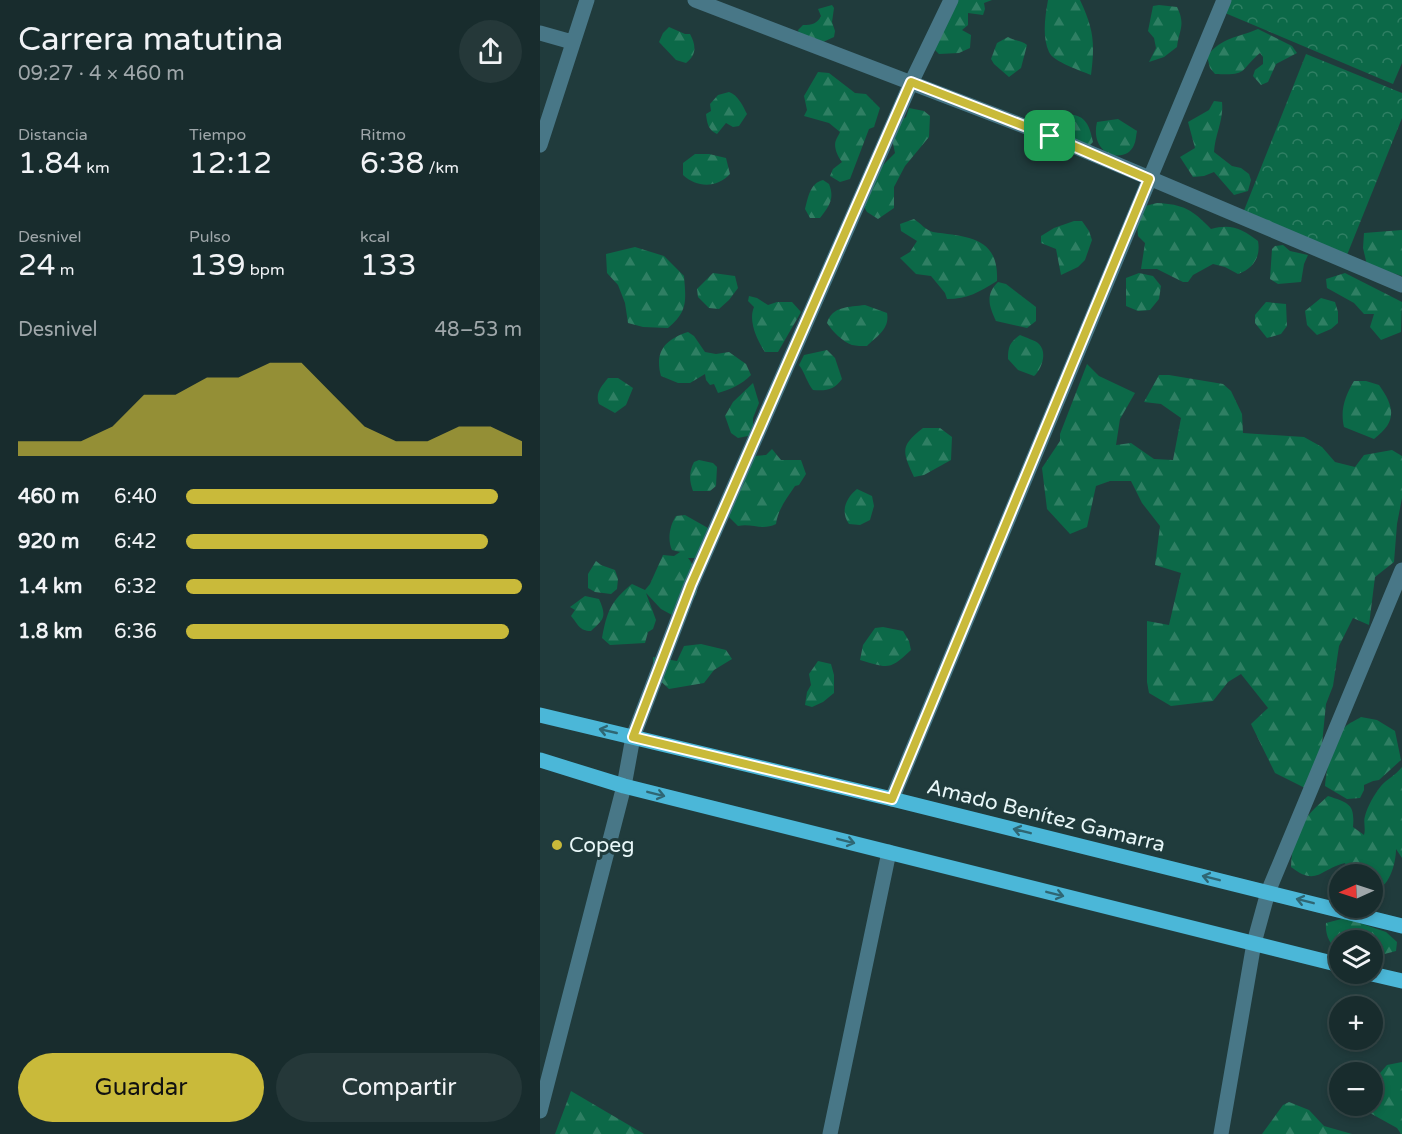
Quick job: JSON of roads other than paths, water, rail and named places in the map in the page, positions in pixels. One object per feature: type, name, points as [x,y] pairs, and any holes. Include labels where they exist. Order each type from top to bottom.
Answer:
[{"type":"main road","name":"Amado Benítez Gamarra","points":[[540,716],[892,799],[1402,926]]},
{"type":"main road","points":[[540,760],[624,786],[1329,962]]},
{"type":"main road","points":[[1383,977],[1402,981]]},
{"type":"street","points":[[540,145],[587,0]]},
{"type":"street","points":[[695,0],[1050,136],[1402,285]]},
{"type":"street","points":[[540,1111],[624,786],[633,737],[691,585],[911,82],[951,0]]},
{"type":"street","points":[[892,799],[1224,0]]},
{"type":"street","points":[[540,33],[572,42]]},
{"type":"street","points":[[1221,1134],[1254,944],[1268,892],[1400,580]]},
{"type":"street","points":[[830,1134],[889,852]]},
{"type":"place","name":"Copeg","points":[[557,845]]}]
